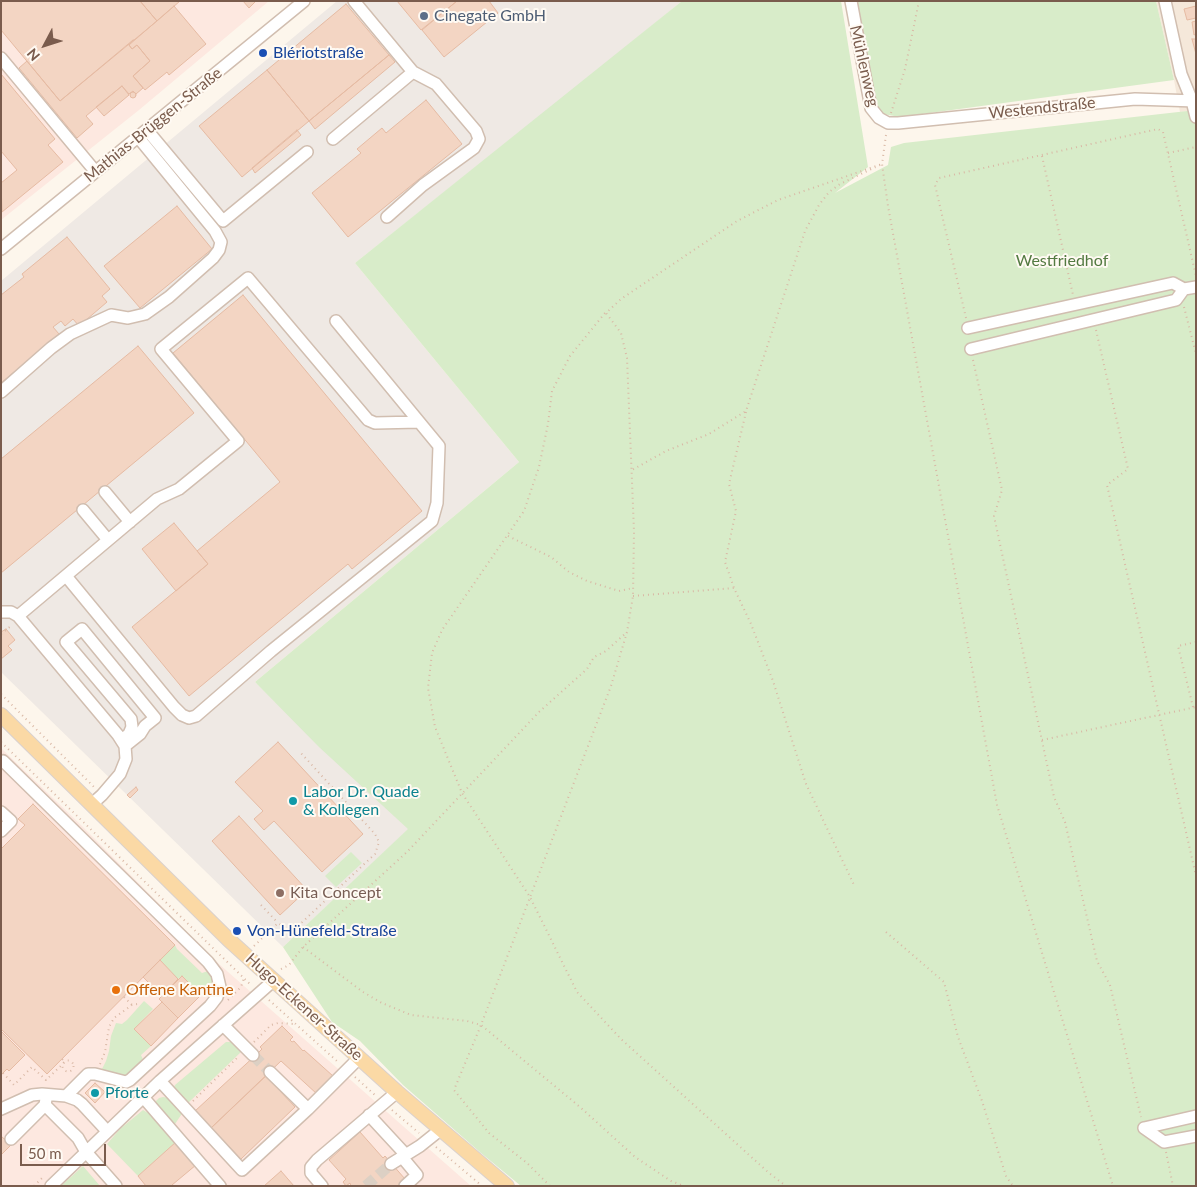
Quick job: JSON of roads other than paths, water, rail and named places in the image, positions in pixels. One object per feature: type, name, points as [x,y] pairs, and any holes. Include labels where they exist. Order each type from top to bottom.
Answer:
[{"type":"main road","name":"Hugo-Eckener-Straße","points":[[1,715],[97,799],[187,899],[276,975],[359,1058],[507,1186]]},
{"type":"street","name":"Mathias-Brüggen-Straße","points":[[2,246],[143,134],[304,1]]},
{"type":"street","points":[[354,1],[413,72],[436,84],[476,131],[479,139],[474,148],[423,185],[387,217]]},
{"type":"street","name":"Mühlenweg","points":[[851,1],[871,108],[879,118],[888,123]]},
{"type":"street","points":[[1165,1],[1181,74],[1194,101],[1196,117]]},
{"type":"street","points":[[1,58],[95,171]]},
{"type":"street","points":[[332,139],[413,72]]},
{"type":"street","name":"Westendstraße","points":[[888,123],[898,124],[1135,98],[1194,101]]},
{"type":"street","points":[[143,134],[222,221],[307,152]]},
{"type":"street","points":[[1,392],[51,348],[70,334],[111,315],[128,318],[145,314],[169,297],[213,258],[219,250],[221,242],[215,231],[143,134]]},
{"type":"street","points":[[18,616],[157,498],[179,489],[238,441],[161,349],[248,278],[368,420],[375,423],[419,422]]},
{"type":"street","points":[[968,328],[1173,283],[1187,290],[1176,300],[971,349]]},
{"type":"street","points":[[66,576],[174,707],[182,715],[189,718],[196,716],[272,651],[432,521],[437,503],[439,446],[336,321]]},
{"type":"street","points":[[105,492],[130,522]]},
{"type":"street","points":[[83,510],[108,540]]},
{"type":"street","points":[[1,612],[11,612],[18,616],[124,743],[126,759],[124,766],[113,783],[97,799]]},
{"type":"street","points":[[82,629],[155,718],[145,726],[140,734],[124,743],[132,727],[131,719],[66,642],[82,629]]},
{"type":"street","points":[[1,762],[208,962],[217,974],[220,986],[217,997],[210,1006],[130,1080],[126,1082],[96,1074],[88,1074],[66,1096]]},
{"type":"street","points":[[1,812],[11,821],[1,831]]},
{"type":"street","points":[[50,1186],[160,1080],[260,992],[276,975]]},
{"type":"street","points":[[223,1025],[250,1052]]},
{"type":"street","points":[[160,1080],[242,1170],[308,1109],[359,1058]]},
{"type":"street","points":[[270,1072],[308,1109]]},
{"type":"street","points":[[322,1186],[311,1173],[311,1167],[316,1160],[397,1092]]},
{"type":"street","points":[[1,1113],[6,1107],[32,1095],[46,1100],[78,1138],[86,1152],[116,1186]]},
{"type":"street","points":[[11,1139],[46,1100],[66,1096],[77,1100],[106,1131]]},
{"type":"street","points":[[143,1097],[220,1186]]},
{"type":"street","points":[[369,1115],[404,1156],[417,1175],[406,1186]]},
{"type":"street","points":[[1196,1116],[1144,1128],[1164,1142],[1196,1136]]},
{"type":"street","points":[[391,1164],[440,1130]]},
{"type":"tunnel","points":[[253,1055],[270,1072]]},
{"type":"tunnel","points":[[366,1186],[391,1164]]},
{"type":"place","name":"Cinegate GmbH","points":[[424,16]]},
{"type":"place","name":"Blériotstraße","points":[[263,53]]},
{"type":"place","name":"Labor Dr. Quade & Kollegen","points":[[293,801]]},
{"type":"place","name":"Kita Concept","points":[[280,893]]},
{"type":"place","name":"Von-Hünefeld-Straße","points":[[237,931]]},
{"type":"place","name":"Offene Kantine","points":[[116,990]]},
{"type":"place","name":"Pforte","points":[[95,1093]]},
{"type":"park label","name":"Westfriedhof","points":[[1062,261]]}]
